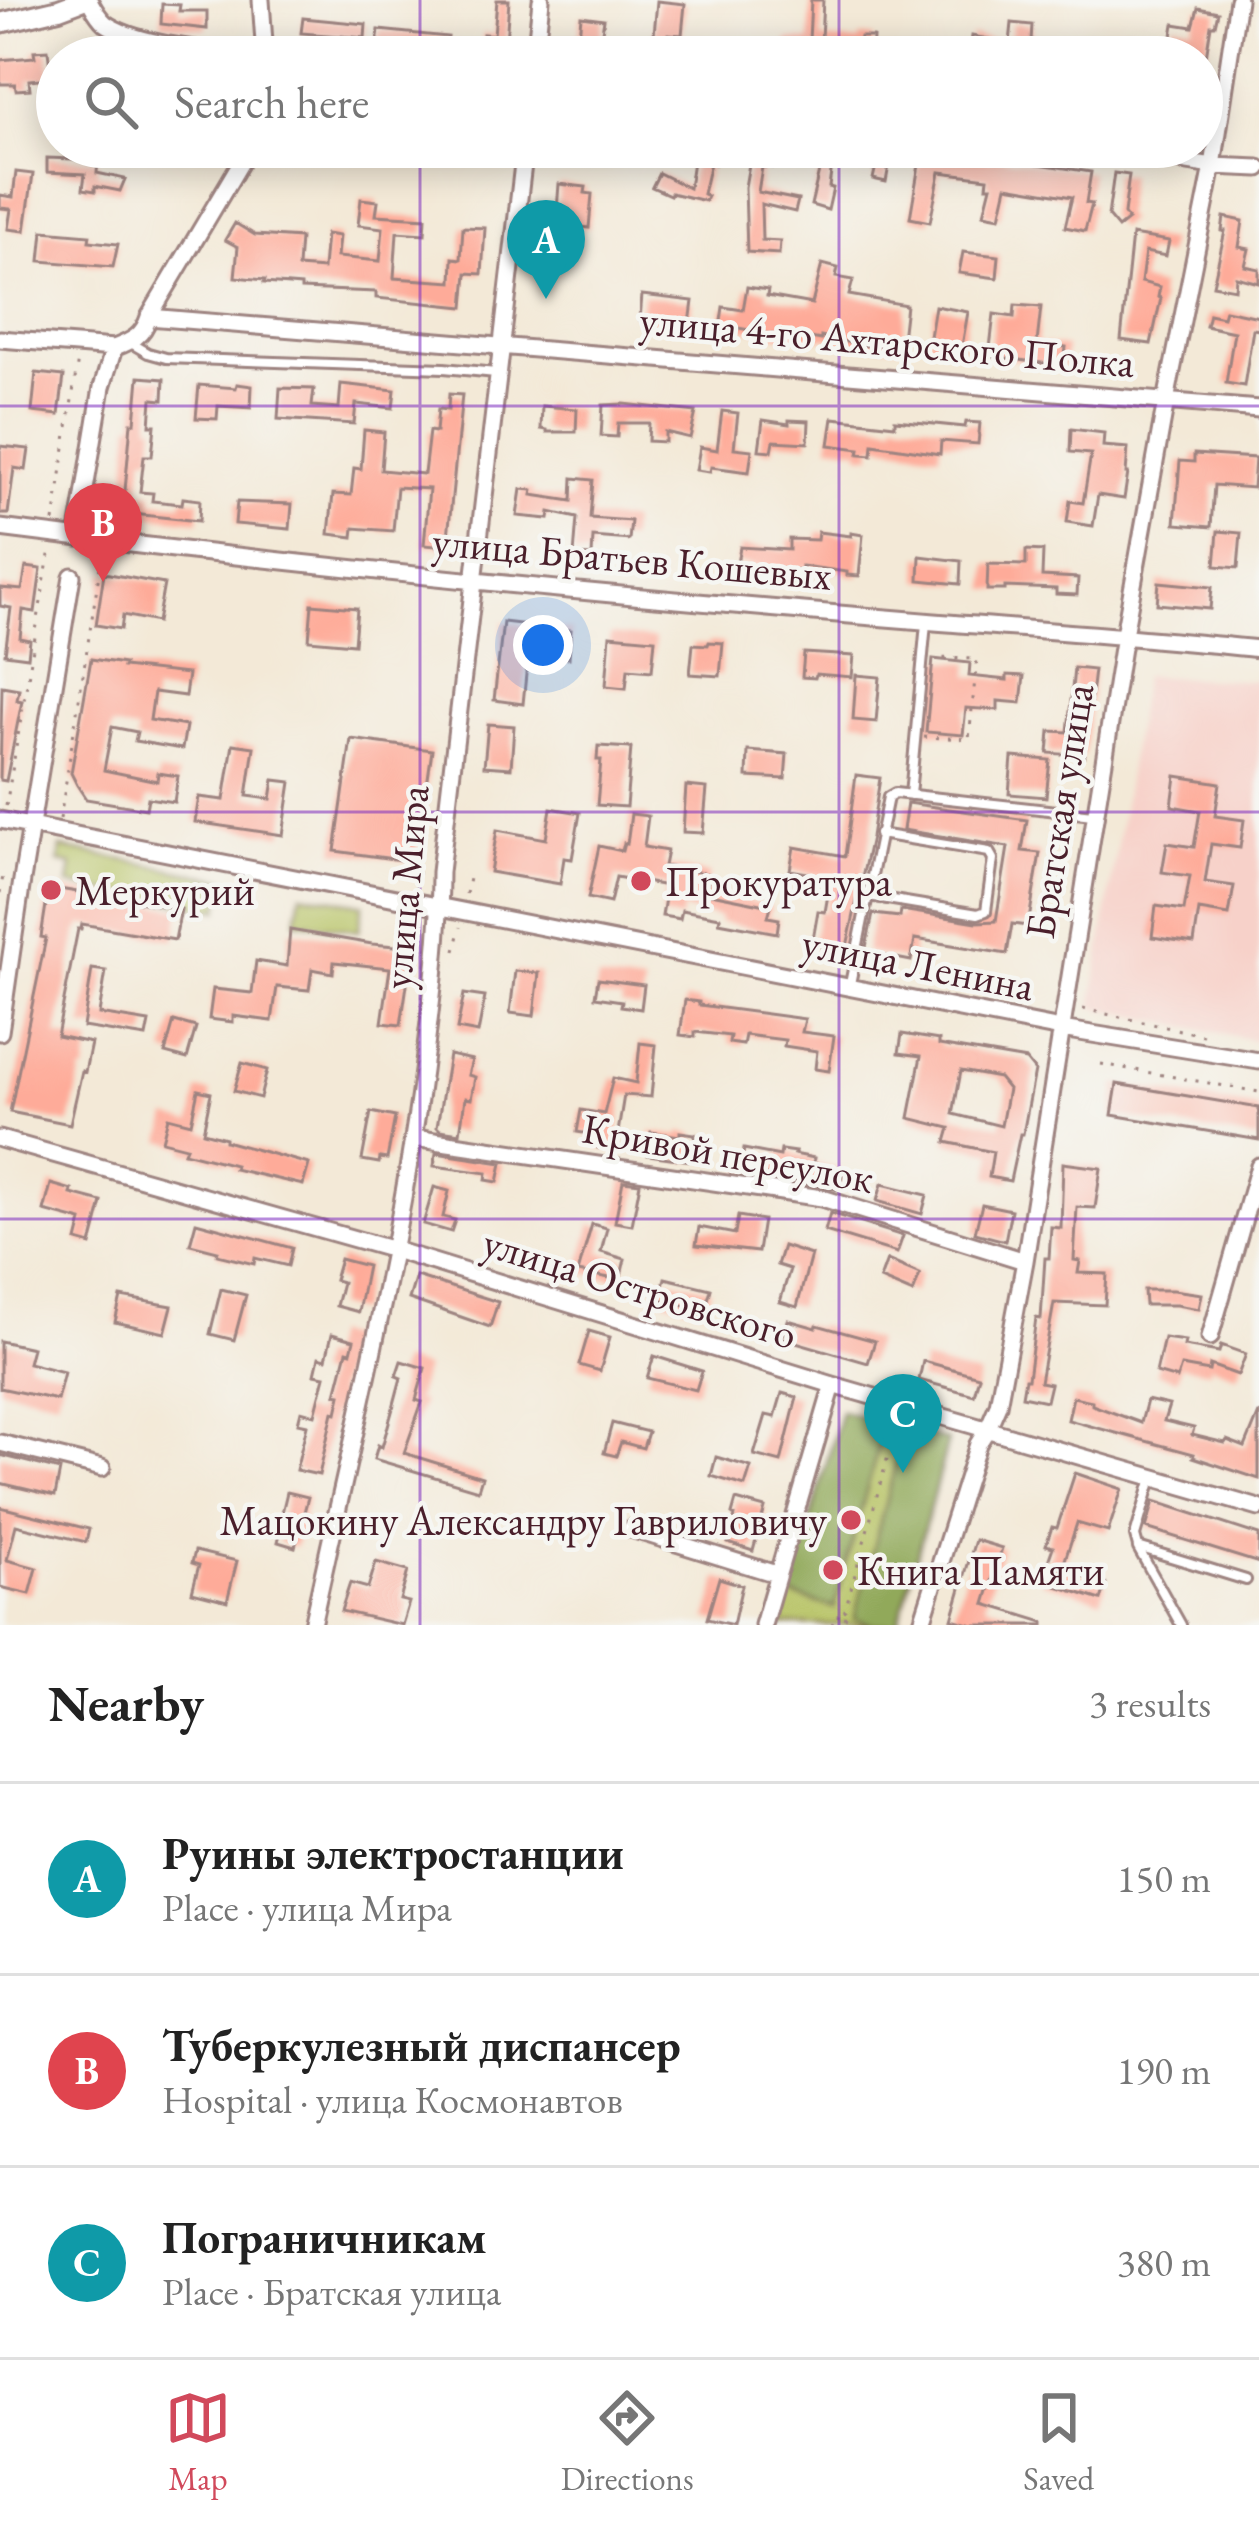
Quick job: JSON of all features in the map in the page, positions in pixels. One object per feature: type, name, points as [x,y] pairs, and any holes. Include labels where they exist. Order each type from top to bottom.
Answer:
[{"type":"street","points":[[0,22],[86,0],[100,20],[134,36]]},
{"type":"street","points":[[261,0],[264,36]]},
{"type":"street","points":[[537,36],[541,0]]},
{"type":"street","name":"Братская улица","points":[[1223,100],[1238,0]]},
{"type":"street","points":[[1223,166],[1259,168]]},
{"type":"street","points":[[0,339],[122,345],[144,332],[238,168]]},
{"type":"street","name":"улица Мира","points":[[312,1625],[414,1138],[439,948],[440,872],[523,168]]},
{"type":"street","name":"Братская улица","points":[[921,1625],[978,1444],[998,1405],[1124,635],[1213,168]]},
{"type":"street","name":"улица 4-го Ахтарского Полка","points":[[149,317],[1259,409]]},
{"type":"street","points":[[77,538],[102,387],[122,345]]},
{"type":"street","name":"улица Братьев Кошевых","points":[[0,528],[474,580],[1259,649]]},
{"type":"street","points":[[0,1032],[72,576]]},
{"type":"street","name":"улица Ленина","points":[[2,820],[1061,1029],[1259,1060]]},
{"type":"street","name":"Кривой переулок","points":[[414,1138],[822,1198],[1025,1261]]},
{"type":"street","name":"улица Островского","points":[[0,1139],[394,1250],[833,1385],[1259,1508]]},
{"type":"street","points":[[1210,1337],[1259,1166]]},
{"type":"street","points":[[763,1625],[833,1385]]},
{"type":"street","points":[[0,1443],[102,1468]]},
{"type":"street","points":[[631,1529],[776,1574]]},
{"type":"lane","points":[[122,345],[166,358],[497,374]]},
{"type":"lane","points":[[910,795],[926,622]]},
{"type":"lane","points":[[850,987],[888,797],[895,793],[1094,815]]},
{"type":"lane","points":[[869,896],[978,914],[986,910],[993,859],[989,852],[879,834]]},
{"type":"lane","points":[[1152,1476],[1135,1536],[1181,1625]]},
{"type":"lane","points":[[1138,1547],[1246,1580]]},
{"type":"path","points":[[2,820],[80,344]]},
{"type":"path","points":[[58,832],[105,542]]},
{"type":"path","points":[[916,737],[969,739],[977,659],[923,657]]},
{"type":"path","points":[[0,792],[8,794]]},
{"type":"path","points":[[0,893],[3,876]]},
{"type":"path","points":[[1066,1001],[1082,1009],[1215,1037]]},
{"type":"path","points":[[1101,1064],[1259,1093]]},
{"type":"path","points":[[843,1617],[903,1404]]},
{"type":"path","points":[[832,1625],[835,1615],[848,1618],[847,1625]]},
{"type":"shaded area","points":[[1143,676],[1259,681],[1259,1041],[1092,1007]]},
{"type":"green space","points":[[61,848],[224,879],[219,910],[69,885],[72,865],[59,862]]},
{"type":"green space","points":[[301,893],[363,904],[359,931],[296,921]]},
{"type":"green space","points":[[841,1411],[948,1441],[898,1625],[781,1625]]},
{"type":"green space","points":[[841,1411],[885,1423],[834,1608],[790,1595]]},
{"type":"green space","points":[[905,1429],[948,1441],[898,1625],[875,1625],[854,1619]]},
{"type":"building","points":[[497,0],[509,0],[506,36],[483,36],[494,35]]},
{"type":"building","points":[[811,0],[823,0],[821,36],[809,36]]},
{"type":"building","points":[[657,1],[685,4],[682,35],[654,36]]},
{"type":"building","points":[[162,4],[180,5],[179,11],[207,11],[207,29],[161,24]]},
{"type":"building","points":[[1198,8],[1218,12],[1209,36],[1172,36],[1174,24],[1193,27]]},
{"type":"building","points":[[581,16],[604,19],[601,36],[579,36]]},
{"type":"building","points":[[303,18],[366,24],[365,36],[301,33]]},
{"type":"building","points":[[1012,23],[1032,25],[1031,36],[1011,36]]},
{"type":"building","points":[[379,30],[438,36],[378,36]]},
{"type":"building","points":[[36,51],[36,79],[29,80],[30,89],[0,84],[0,60],[35,57]]},
{"type":"building","points":[[47,168],[97,168],[97,173],[125,179],[120,191],[95,186],[95,191],[83,189],[85,174],[47,172]]},
{"type":"building","points":[[692,168],[709,168],[705,201],[652,187],[659,173],[689,188]]},
{"type":"building","points":[[748,168],[762,168],[758,192],[798,200],[795,212],[761,204],[762,240],[780,241],[779,254],[747,252]]},
{"type":"building","points":[[820,168],[832,168],[828,210],[811,205]]},
{"type":"building","points":[[858,168],[889,168],[886,182],[873,179],[875,170]]},
{"type":"building","points":[[918,168],[1091,172],[1086,203],[1092,204],[1085,231],[1065,227],[1072,197],[1007,186],[1000,217],[984,214],[991,186],[987,186],[988,178],[940,172],[930,222],[910,218]]},
{"type":"building","points":[[16,172],[33,174],[25,231],[8,229],[11,209],[0,208],[0,195],[13,197]]},
{"type":"building","points":[[1114,173],[1129,175],[1124,214],[1128,220],[1118,228],[1108,216]]},
{"type":"building","points":[[559,184],[586,187],[585,193],[592,194],[589,228],[556,224]]},
{"type":"building","points":[[361,199],[378,201],[376,215],[426,218],[425,234],[397,232],[394,278],[452,282],[453,258],[461,259],[463,227],[485,228],[482,274],[467,273],[464,307],[235,277],[238,247],[225,240],[235,223],[255,235],[300,238],[298,267],[323,269],[326,234],[339,236],[337,257],[380,261],[383,228],[358,225]]},
{"type":"building","points":[[1224,217],[1243,221],[1239,247],[1249,249],[1245,266],[1259,269],[1259,283],[1236,277],[1235,289],[1213,285]]},
{"type":"building","points":[[43,231],[90,235],[89,241],[118,244],[113,267],[40,261]]},
{"type":"building","points":[[1132,235],[1169,241],[1166,256],[1145,252],[1141,282],[1160,287],[1161,298],[1151,344],[1121,340]]},
{"type":"building","points":[[963,252],[999,256],[997,278],[959,273]]},
{"type":"building","points":[[822,264],[838,268],[836,277],[853,280],[849,295],[906,305],[901,348],[720,328],[723,307],[743,310],[747,287],[768,290],[767,296],[812,304]]},
{"type":"building","points":[[642,295],[693,301],[690,324],[640,320]]},
{"type":"building","points":[[1015,305],[1041,307],[1037,343],[1066,347],[1064,366],[989,356],[994,314],[1014,317]]},
{"type":"building","points":[[935,306],[968,312],[962,346],[929,343]]},
{"type":"building","points":[[1225,310],[1259,317],[1244,386],[1226,383],[1234,332],[1206,326],[1209,314],[1223,317]]},
{"type":"building","points":[[36,373],[64,376],[59,415],[32,412]]},
{"type":"building","points":[[139,377],[164,379],[163,400],[152,399],[152,456],[144,456],[140,492],[153,493],[152,501],[182,504],[183,498],[200,500],[199,521],[123,513]]},
{"type":"building","points":[[237,384],[252,386],[251,408],[218,406],[217,419],[196,418],[199,385],[236,388]]},
{"type":"building","points":[[341,384],[395,390],[393,408],[356,404],[354,424],[278,419],[280,388],[314,389],[312,406],[339,408]]},
{"type":"building","points":[[449,394],[462,395],[447,547],[424,545],[429,489],[397,487],[393,531],[354,528],[353,537],[329,534],[333,494],[351,495],[354,468],[361,469],[364,430],[384,432],[381,470],[424,474],[429,431],[436,432],[438,409],[448,410]]},
{"type":"building","points":[[603,405],[696,412],[690,438],[665,432],[665,442],[648,441],[649,423],[618,423],[617,437],[601,436]]},
{"type":"building","points":[[542,406],[577,409],[576,432],[541,429]]},
{"type":"building","points":[[722,411],[738,413],[734,448],[752,450],[749,472],[696,470],[700,447],[717,450]]},
{"type":"building","points":[[833,418],[895,425],[895,420],[965,427],[966,422],[980,423],[978,444],[941,441],[940,454],[873,444],[872,455],[859,454],[860,449],[829,445]]},
{"type":"building","points":[[763,420],[809,421],[808,443],[774,441],[772,451],[759,450]]},
{"type":"building","points":[[1071,429],[1104,433],[1103,446],[1128,448],[1124,499],[1098,495],[1093,526],[1067,522],[1070,501],[1083,503],[1091,454],[1070,452]]},
{"type":"building","points":[[0,446],[29,449],[26,470],[14,468],[8,514],[0,514]]},
{"type":"building","points":[[1194,454],[1255,458],[1253,488],[1214,485],[1211,527],[1175,524],[1180,461],[1194,462]]},
{"type":"building","points":[[573,478],[593,480],[590,518],[631,521],[629,540],[593,537],[592,556],[574,555],[577,518],[550,512],[549,519],[517,516],[521,489],[572,501]]},
{"type":"building","points":[[237,502],[292,504],[290,529],[235,524]]},
{"type":"building","points":[[1218,531],[1241,533],[1238,568],[1215,566]]},
{"type":"building","points":[[818,532],[863,535],[859,576],[802,566],[802,570],[788,570],[737,563],[740,547],[789,550],[789,539],[817,540]]},
{"type":"building","points":[[1026,550],[1043,551],[1042,576],[1078,578],[1077,595],[1056,594],[1056,589],[987,590],[988,564],[1026,565]]},
{"type":"building","points":[[920,556],[961,561],[960,584],[919,580]]},
{"type":"building","points":[[26,567],[41,569],[35,612],[23,610],[20,638],[30,640],[28,657],[5,654],[11,608],[0,606],[0,588],[22,590]]},
{"type":"building","points":[[104,573],[164,584],[157,622],[123,615],[121,629],[96,625]]},
{"type":"building","points":[[1159,582],[1212,587],[1210,609],[1157,604]]},
{"type":"building","points":[[312,604],[357,608],[354,644],[309,640]]},
{"type":"building","points":[[503,622],[571,630],[569,658],[528,654],[523,704],[494,700]]},
{"type":"building","points":[[610,635],[655,639],[652,671],[628,669],[626,688],[606,686]]},
{"type":"building","points":[[723,643],[720,676],[690,674],[693,644]]},
{"type":"building","points":[[804,653],[854,656],[852,677],[802,677]]},
{"type":"building","points":[[91,659],[188,674],[185,696],[154,692],[150,720],[186,726],[182,749],[135,741],[137,732],[112,727],[104,770],[157,781],[158,773],[178,776],[174,802],[148,798],[146,809],[86,799],[77,785],[71,773]]},
{"type":"building","points":[[933,659],[970,663],[969,676],[1007,680],[1007,675],[1024,676],[1021,703],[998,701],[998,710],[966,708],[963,735],[926,732]]},
{"type":"building","points":[[1074,668],[1094,670],[1084,756],[1048,753],[1050,731],[1068,732]]},
{"type":"building","points":[[856,675],[880,677],[876,722],[853,720]]},
{"type":"building","points":[[2,686],[19,689],[17,700],[22,701],[6,781],[0,780]]},
{"type":"building","points":[[488,724],[514,726],[511,768],[484,766]]},
{"type":"building","points":[[351,739],[432,750],[416,862],[335,851]]},
{"type":"building","points":[[233,744],[254,747],[247,796],[271,799],[274,780],[291,782],[283,835],[195,822],[199,797],[224,800]]},
{"type":"building","points":[[598,746],[631,748],[626,807],[597,805]]},
{"type":"building","points":[[748,751],[787,754],[785,779],[747,777]]},
{"type":"building","points":[[1012,757],[1050,760],[1046,797],[1009,794]]},
{"type":"building","points":[[856,775],[880,778],[846,951],[812,945],[818,911],[825,912],[831,877],[790,870],[794,847],[845,856]]},
{"type":"building","points":[[1176,776],[1220,783],[1215,816],[1244,820],[1240,848],[1211,844],[1205,882],[1234,886],[1229,915],[1199,910],[1194,943],[1152,937],[1156,906],[1184,910],[1190,876],[1162,872],[1167,843],[1194,847],[1200,811],[1172,806]]},
{"type":"building","points":[[686,786],[707,788],[703,833],[683,832]]},
{"type":"building","points":[[907,803],[1027,820],[1022,851],[1040,853],[1028,926],[1012,924],[1007,954],[915,939],[911,961],[865,952],[873,914],[900,917],[901,910],[996,921],[1008,847],[903,830]]},
{"type":"building","points":[[551,808],[580,813],[572,859],[564,858],[560,884],[490,872],[497,830],[546,839]]},
{"type":"building","points":[[631,814],[648,816],[644,847],[667,851],[664,866],[709,874],[706,893],[771,906],[768,917],[779,919],[777,933],[682,910],[680,919],[662,916],[667,886],[616,877],[610,903],[588,898],[599,846],[622,851]]},
{"type":"building","points":[[53,888],[181,909],[175,940],[82,924],[78,929],[57,1036],[91,1043],[70,1124],[10,1112],[46,938],[41,937],[48,892]]},
{"type":"building","points":[[290,930],[407,947],[411,958],[401,1025],[382,1023],[390,968],[334,962],[333,973],[312,969],[309,990],[277,987],[272,1021],[233,1016],[233,1022],[209,1019],[213,989],[252,993],[256,961],[287,966]]},
{"type":"building","points":[[92,969],[106,971],[99,1014],[149,1022],[146,1037],[83,1027]]},
{"type":"building","points":[[515,971],[539,973],[534,1016],[510,1013]]},
{"type":"building","points":[[598,979],[644,985],[641,1009],[595,997]]},
{"type":"building","points":[[464,994],[485,997],[478,1033],[457,1029]]},
{"type":"building","points":[[685,1000],[805,1019],[802,1032],[834,1036],[829,1071],[815,1069],[817,1051],[784,1046],[785,1040],[745,1035],[743,1045],[729,1043],[730,1036],[680,1035]]},
{"type":"building","points":[[174,1021],[196,1027],[187,1059],[165,1053]]},
{"type":"building","points":[[902,1034],[1026,1060],[1035,1071],[1010,1181],[989,1177],[993,1152],[946,1142],[950,1128],[909,1118],[921,1056],[899,1053]],"holes":[[[961,1071],[999,1078],[1008,1089],[1001,1126],[953,1114]]]},
{"type":"building","points":[[640,1043],[656,1045],[651,1097],[624,1095],[615,1151],[598,1148],[601,1136],[577,1132],[581,1110],[604,1114],[613,1078],[636,1083]]},
{"type":"building","points":[[449,1055],[472,1060],[468,1075],[475,1077],[471,1099],[465,1098],[460,1133],[437,1127]]},
{"type":"building","points":[[242,1063],[267,1070],[260,1098],[234,1091]]},
{"type":"building","points":[[1117,1084],[1259,1108],[1259,1140],[1112,1115]]},
{"type":"building","points":[[198,1090],[211,1093],[203,1132],[309,1164],[303,1185],[234,1169],[235,1165],[162,1141],[168,1117],[191,1123]]},
{"type":"building","points":[[371,1112],[395,1117],[387,1159],[380,1158],[379,1163],[362,1160]]},
{"type":"building","points":[[651,1132],[695,1134],[692,1161],[648,1155]]},
{"type":"building","points":[[744,1149],[780,1156],[781,1150],[795,1152],[814,1158],[813,1163],[843,1170],[839,1190],[740,1170]]},
{"type":"building","points":[[436,1153],[502,1163],[498,1182],[486,1180],[487,1173],[434,1166]]},
{"type":"building","points":[[1063,1163],[1101,1168],[1095,1208],[1077,1207],[1074,1260],[1080,1261],[1078,1273],[1107,1274],[1105,1305],[1054,1303],[1040,1382],[1050,1384],[1046,1401],[1022,1396],[1036,1318],[1041,1319],[1051,1227],[1061,1228]]},
{"type":"building","points":[[623,1181],[640,1183],[632,1225],[615,1222]]},
{"type":"building","points":[[51,1184],[102,1202],[91,1245],[77,1241],[82,1221],[44,1211]]},
{"type":"building","points":[[882,1184],[927,1195],[922,1214],[877,1201]]},
{"type":"building","points":[[434,1187],[449,1191],[443,1217],[455,1220],[451,1232],[423,1224]]},
{"type":"building","points":[[982,1204],[1011,1210],[1005,1241],[975,1233]]},
{"type":"building","points":[[830,1213],[903,1236],[897,1253],[825,1231]]},
{"type":"building","points":[[738,1216],[763,1220],[758,1252],[696,1245],[699,1227],[735,1234]]},
{"type":"building","points":[[196,1222],[292,1248],[288,1266],[255,1258],[254,1264],[190,1244]]},
{"type":"building","points":[[592,1224],[607,1228],[601,1252],[625,1259],[620,1280],[578,1272]]},
{"type":"building","points":[[783,1246],[811,1255],[797,1307],[780,1302],[790,1269],[777,1265]]},
{"type":"building","points":[[340,1259],[367,1266],[358,1312],[336,1306],[342,1282],[334,1280]]},
{"type":"building","points":[[887,1260],[920,1274],[913,1293],[880,1279]]},
{"type":"building","points":[[416,1276],[498,1302],[490,1327],[409,1299]]},
{"type":"building","points":[[665,1278],[711,1289],[705,1311],[660,1299]]},
{"type":"building","points":[[221,1289],[246,1295],[234,1340],[210,1334]]},
{"type":"building","points":[[1144,1290],[1202,1294],[1199,1309],[1145,1305]]},
{"type":"building","points":[[121,1297],[172,1306],[165,1333],[115,1322]]},
{"type":"building","points":[[788,1320],[875,1341],[868,1363],[782,1338]]},
{"type":"building","points":[[589,1331],[610,1337],[600,1371],[579,1365]]},
{"type":"building","points":[[332,1334],[354,1340],[351,1352],[347,1351],[336,1394],[341,1395],[337,1413],[333,1412],[319,1475],[296,1470],[307,1425],[298,1423],[301,1411],[315,1415],[325,1376],[315,1374],[319,1357],[326,1359]]},
{"type":"building","points":[[1164,1338],[1219,1352],[1221,1345],[1246,1354],[1238,1375],[1210,1365],[1209,1371],[1181,1366],[1177,1379],[1156,1373]]},
{"type":"building","points":[[0,1341],[32,1348],[28,1363],[64,1372],[57,1400],[0,1388]]},
{"type":"building","points":[[654,1356],[702,1371],[696,1390],[647,1378]]},
{"type":"building","points":[[401,1361],[425,1368],[416,1400],[422,1402],[404,1453],[482,1477],[478,1490],[374,1459],[393,1408]]},
{"type":"building","points":[[923,1361],[979,1376],[974,1395],[919,1380]]},
{"type":"building","points":[[782,1393],[797,1397],[781,1462],[754,1455],[766,1415],[775,1417]]},
{"type":"building","points":[[1073,1397],[1141,1423],[1147,1400],[1169,1405],[1164,1421],[1194,1428],[1192,1435],[1245,1447],[1259,1413],[1259,1479],[1194,1454],[1068,1420]]},
{"type":"building","points":[[612,1423],[648,1432],[643,1448],[621,1442],[616,1456],[604,1453]]},
{"type":"building","points":[[0,1455],[60,1470],[55,1496],[0,1483]]},
{"type":"building","points":[[716,1457],[751,1467],[745,1486],[711,1476]]},
{"type":"building","points":[[1075,1473],[1122,1489],[1108,1532],[1077,1523],[1062,1569],[1106,1584],[1101,1600],[1041,1581],[1053,1547],[1046,1545],[1052,1527],[1057,1528]]},
{"type":"building","points":[[287,1492],[308,1497],[295,1547],[278,1542]]},
{"type":"building","points":[[736,1500],[765,1508],[753,1551],[728,1543]]},
{"type":"building","points":[[1154,1501],[1259,1535],[1259,1563],[1146,1528]]},
{"type":"building","points":[[0,1507],[89,1529],[86,1542],[16,1525],[7,1560],[37,1568],[30,1594],[0,1587]]},
{"type":"building","points":[[975,1540],[1002,1548],[985,1604],[1044,1625],[973,1625],[952,1619]]},
{"type":"building","points":[[195,1551],[237,1561],[227,1601],[192,1592],[199,1565],[192,1563]]},
{"type":"building","points":[[376,1562],[408,1571],[400,1600],[409,1602],[402,1625],[341,1611],[350,1583],[368,1588]]},
{"type":"building","points":[[719,1578],[742,1585],[733,1625],[707,1619]]},
{"type":"place","name":"Руины электростанции","points":[[546,299]]},
{"type":"place","name":"Туберкулезный диспансер","points":[[103,582]]},
{"type":"place","name":"Прокуратура","points":[[641,881]]},
{"type":"place","name":"Меркурий","points":[[51,890]]},
{"type":"place","name":"Пограничникам","points":[[903,1473]]},
{"type":"place","name":"Мацокину Александру Гавриловичу","points":[[851,1520]]},
{"type":"place","name":"Книга Памяти","points":[[833,1570]]}]
